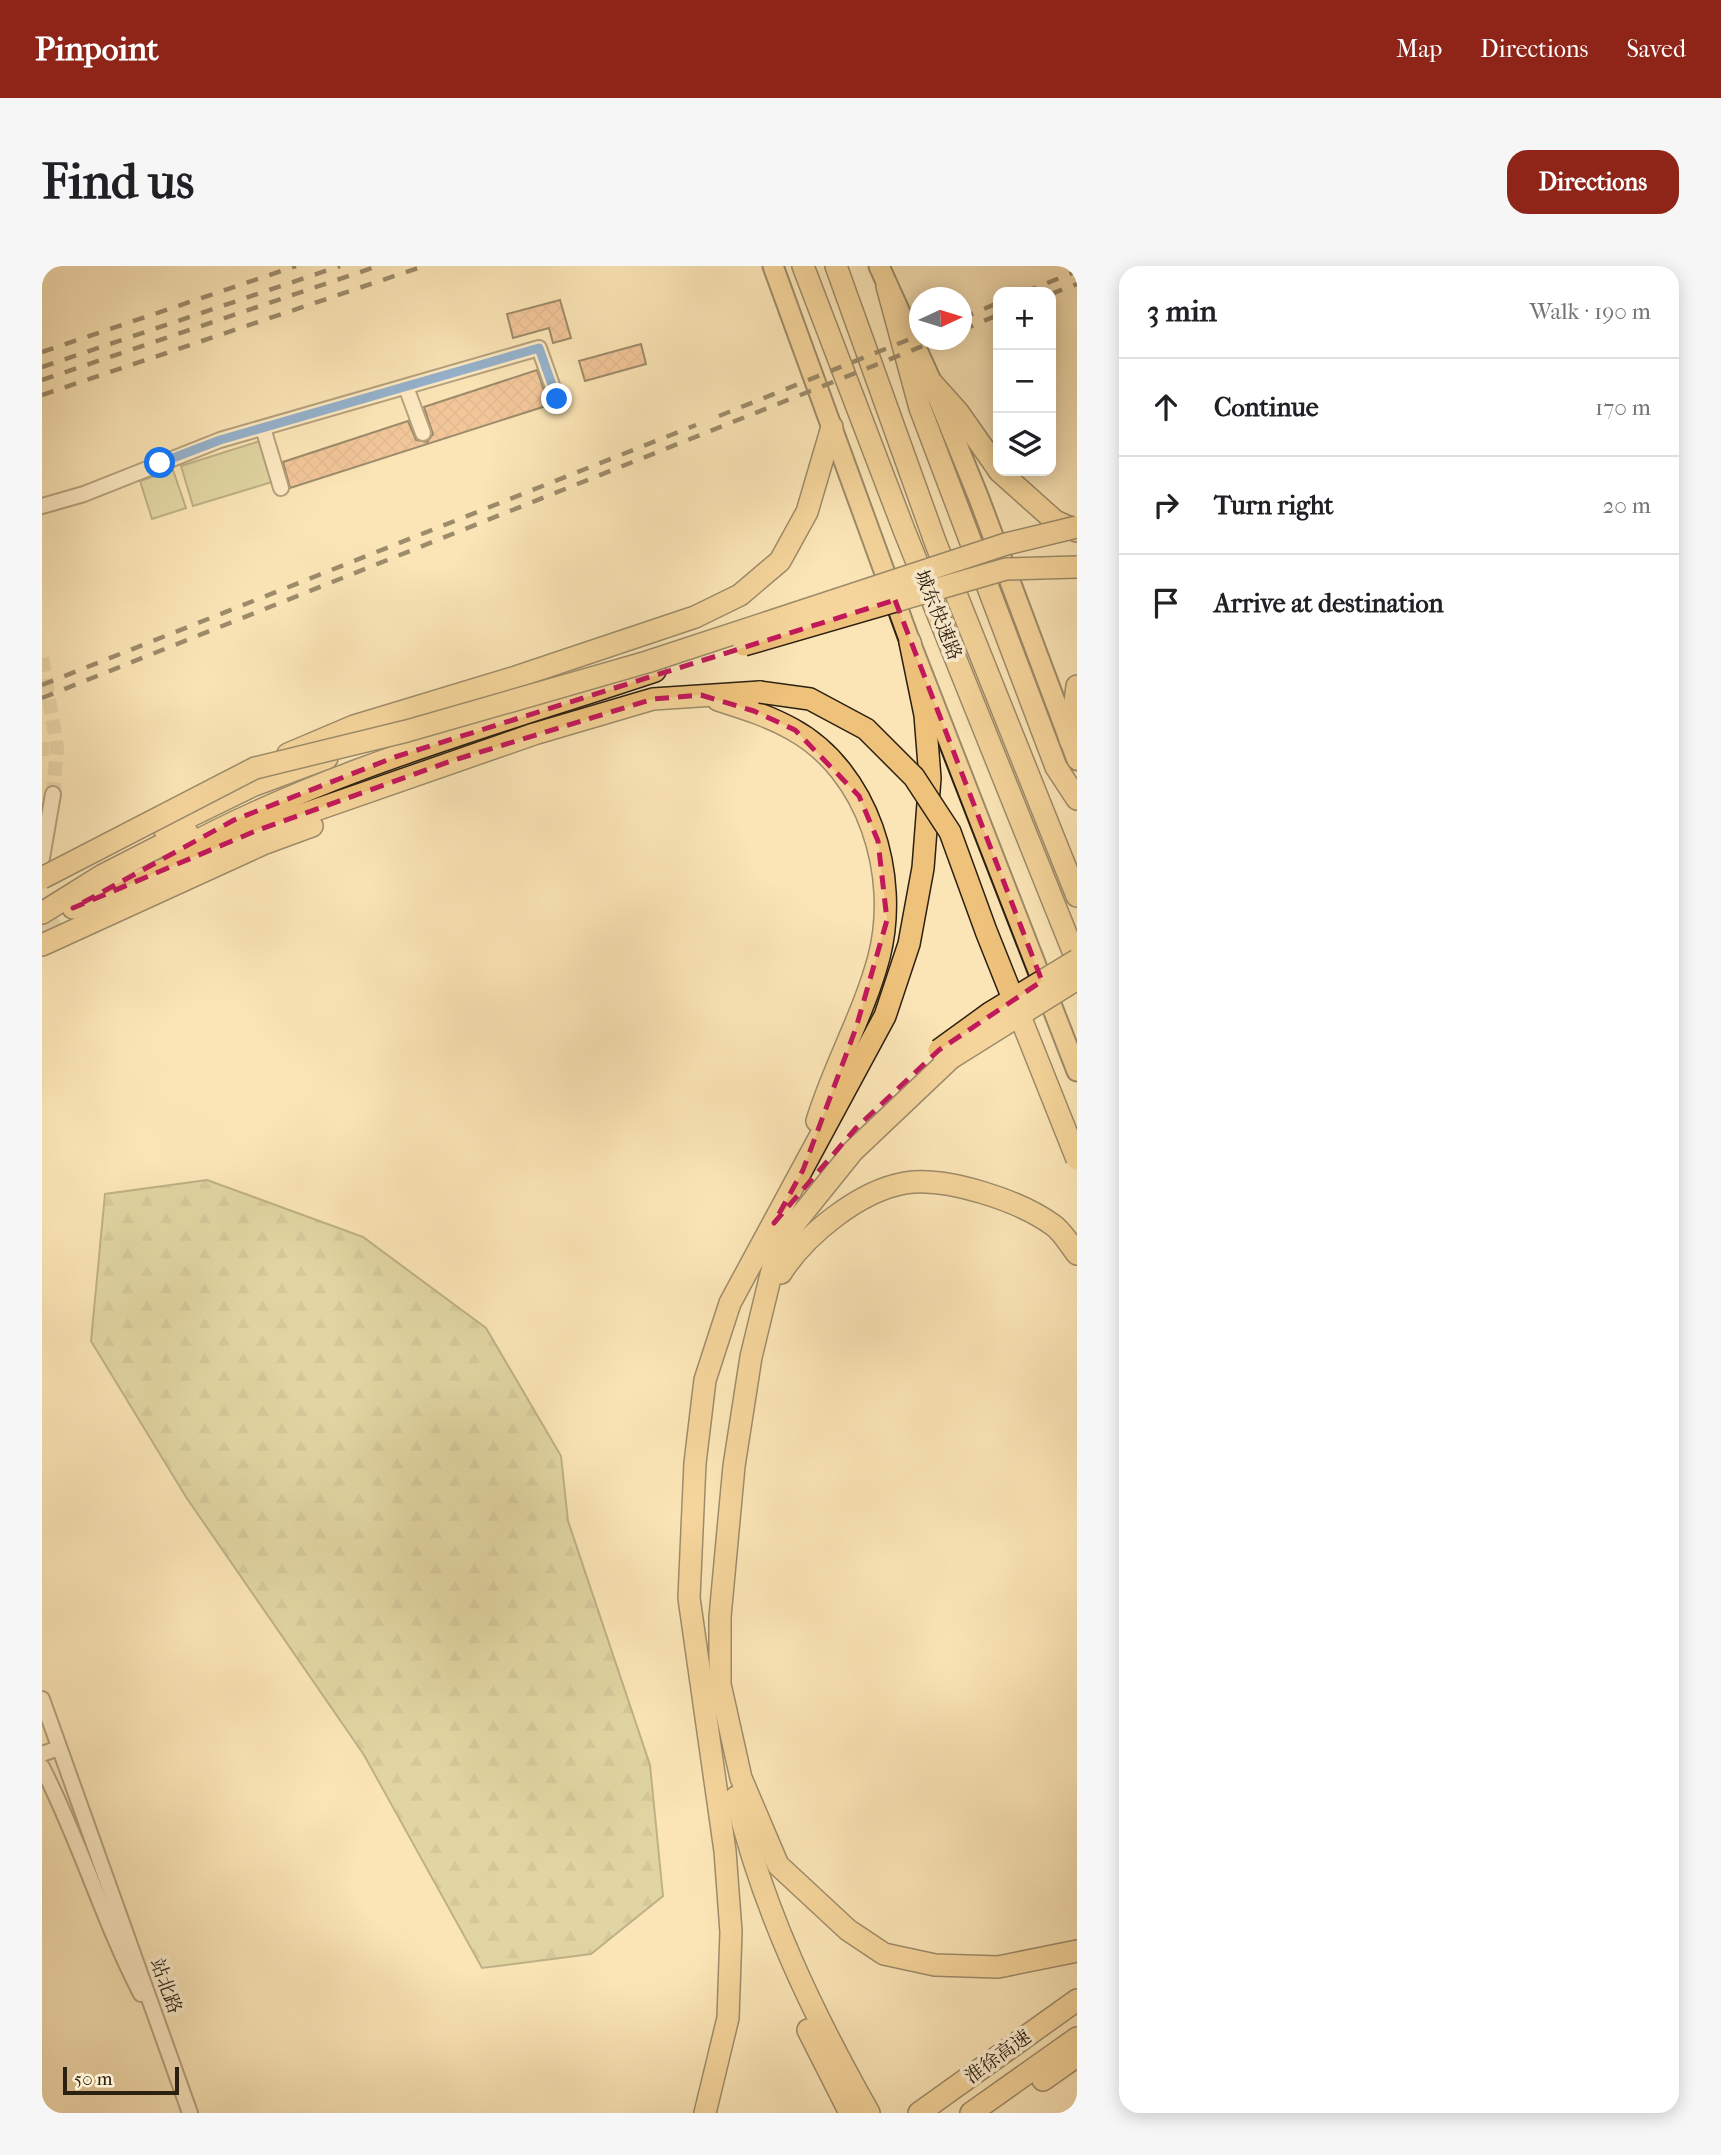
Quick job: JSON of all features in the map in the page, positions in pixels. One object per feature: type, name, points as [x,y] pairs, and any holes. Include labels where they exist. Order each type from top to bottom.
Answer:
[{"type":"highway","name":"城东快速路","points":[[803,266],[904,530],[1077,961]]},
{"type":"highway","name":"城东快速路","points":[[836,266],[936,544],[1077,896]]},
{"type":"highway","points":[[883,276],[920,408],[1056,766],[1077,799]]},
{"type":"highway","points":[[932,383],[958,412],[993,462]]},
{"type":"highway","points":[[44,872],[255,768],[354,726],[516,677],[695,617],[740,595],[780,561],[807,512],[832,427]]},
{"type":"highway","points":[[1006,476],[1055,521],[1077,529]]},
{"type":"highway","points":[[255,768],[388,736],[647,662],[1006,544],[1077,529]]},
{"type":"highway","points":[[1077,567],[1006,569],[964,579],[655,671],[415,751],[234,820],[73,908],[258,830],[451,761],[653,699],[760,692],[810,699],[866,729],[914,777],[950,832],[986,931],[1077,1159]]},
{"type":"highway","points":[[705,2113],[728,2018],[731,1932],[725,1851],[707,1742],[689,1598],[695,1463],[705,1380],[730,1303],[885,1016],[909,944],[923,868],[930,778],[925,715],[910,642]]},
{"type":"highway","points":[[1074,750],[1077,686]]},
{"type":"highway","points":[[701,695],[754,711],[795,730],[827,757],[859,796],[878,841],[885,882],[887,920],[879,958],[856,1028],[820,1114],[803,1170]]},
{"type":"highway","points":[[42,899],[129,847],[251,786],[388,736]]},
{"type":"highway","points":[[42,913],[103,875],[233,808],[326,771],[415,751]]},
{"type":"highway","points":[[42,945],[263,844],[366,806],[451,761]]},
{"type":"highway","points":[[774,1223],[856,1128],[990,1013],[1077,961]]},
{"type":"highway","points":[[1077,981],[945,1054],[853,1151],[795,1223],[773,1266],[751,1357],[734,1466],[720,1617],[720,1684],[741,1778],[778,1864],[811,1899],[884,1954],[935,1965],[998,1967],[1077,1951]]},
{"type":"highway","points":[[751,1357],[772,1287],[790,1258],[820,1227],[858,1202],[905,1183],[963,1187],[1009,1202],[1055,1226],[1077,1254]]},
{"type":"highway","points":[[727,1712],[735,1792],[747,1842],[785,1949],[857,2108]]},
{"type":"highway","points":[[707,1742],[740,1865],[779,1971],[857,2108]]},
{"type":"highway","name":"淮徐高速","points":[[919,2113],[1077,2000]]},
{"type":"highway","name":"淮徐高速","points":[[971,2113],[1077,2038]]},
{"type":"highway","points":[[996,2113],[1077,2056]]},
{"type":"main road","points":[[773,266],[910,642],[1077,1071]]},
{"type":"main road","points":[[883,276],[932,383],[1074,750]]},
{"type":"street","points":[[42,506],[84,494],[220,440],[539,348],[557,399]]},
{"type":"street","points":[[406,387],[423,433]]},
{"type":"street","points":[[264,428],[281,488]]},
{"type":"street","points":[[42,517],[84,494]]},
{"type":"street","points":[[44,872],[53,794]]},
{"type":"street","name":"站北路","points":[[42,1699],[166,2042]]},
{"type":"street","points":[[42,1754],[59,1748]]},
{"type":"street","name":"站北路","points":[[42,1767],[48,1791],[77,1838],[127,1967],[166,2042]]},
{"type":"street","points":[[48,1791],[72,1783]]},
{"type":"street","points":[[166,2042],[190,2113]]},
{"type":"highlighted area","points":[[895,600],[1042,981],[939,1050],[856,1128],[774,1223],[803,1170],[856,1028],[887,920],[878,841],[859,796],[795,730],[754,711],[701,695],[653,699],[451,761],[258,830],[73,908],[234,820],[395,757]]},
{"type":"green space","points":[[260,441],[272,482],[193,506],[181,466]]},
{"type":"green space","points":[[173,470],[186,508],[152,519],[140,481]]},
{"type":"green space","points":[[207,1180],[363,1237],[486,1328],[561,1456],[568,1521],[650,1765],[663,1896],[591,1954],[482,1968],[364,1755],[186,1497],[91,1341],[105,1194]]},
{"type":"building","points":[[560,300],[571,338],[553,343],[549,328],[513,338],[507,314]]},
{"type":"building","points":[[641,344],[646,364],[585,381],[579,361]]},
{"type":"building","points":[[537,370],[549,405],[290,488],[283,462],[408,421],[416,440],[427,442],[433,434],[424,407]]},
{"type":"tunnel","points":[[42,658],[57,747],[53,794]]},
{"type":"tunnel","points":[[42,742],[42,758]]},
{"type":"tunnel","points":[[42,932],[73,908]]},
{"type":"railway","points":[[42,352],[296,266]]},
{"type":"railway","points":[[42,367],[340,266]]},
{"type":"railway","points":[[42,380],[378,266]]},
{"type":"railway","points":[[42,395],[424,266]]},
{"type":"railway","points":[[1037,287],[1077,271]]},
{"type":"railway","points":[[1056,292],[1077,284]]},
{"type":"railway","points":[[972,314],[993,305]]},
{"type":"railway","points":[[972,326],[993,317]]},
{"type":"railway","points":[[719,416],[909,339]]},
{"type":"railway","points":[[42,698],[913,350]]},
{"type":"railway","points":[[42,685],[696,425]]},
{"type":"route","points":[[160,463],[220,440],[539,348],[557,399]]}]
